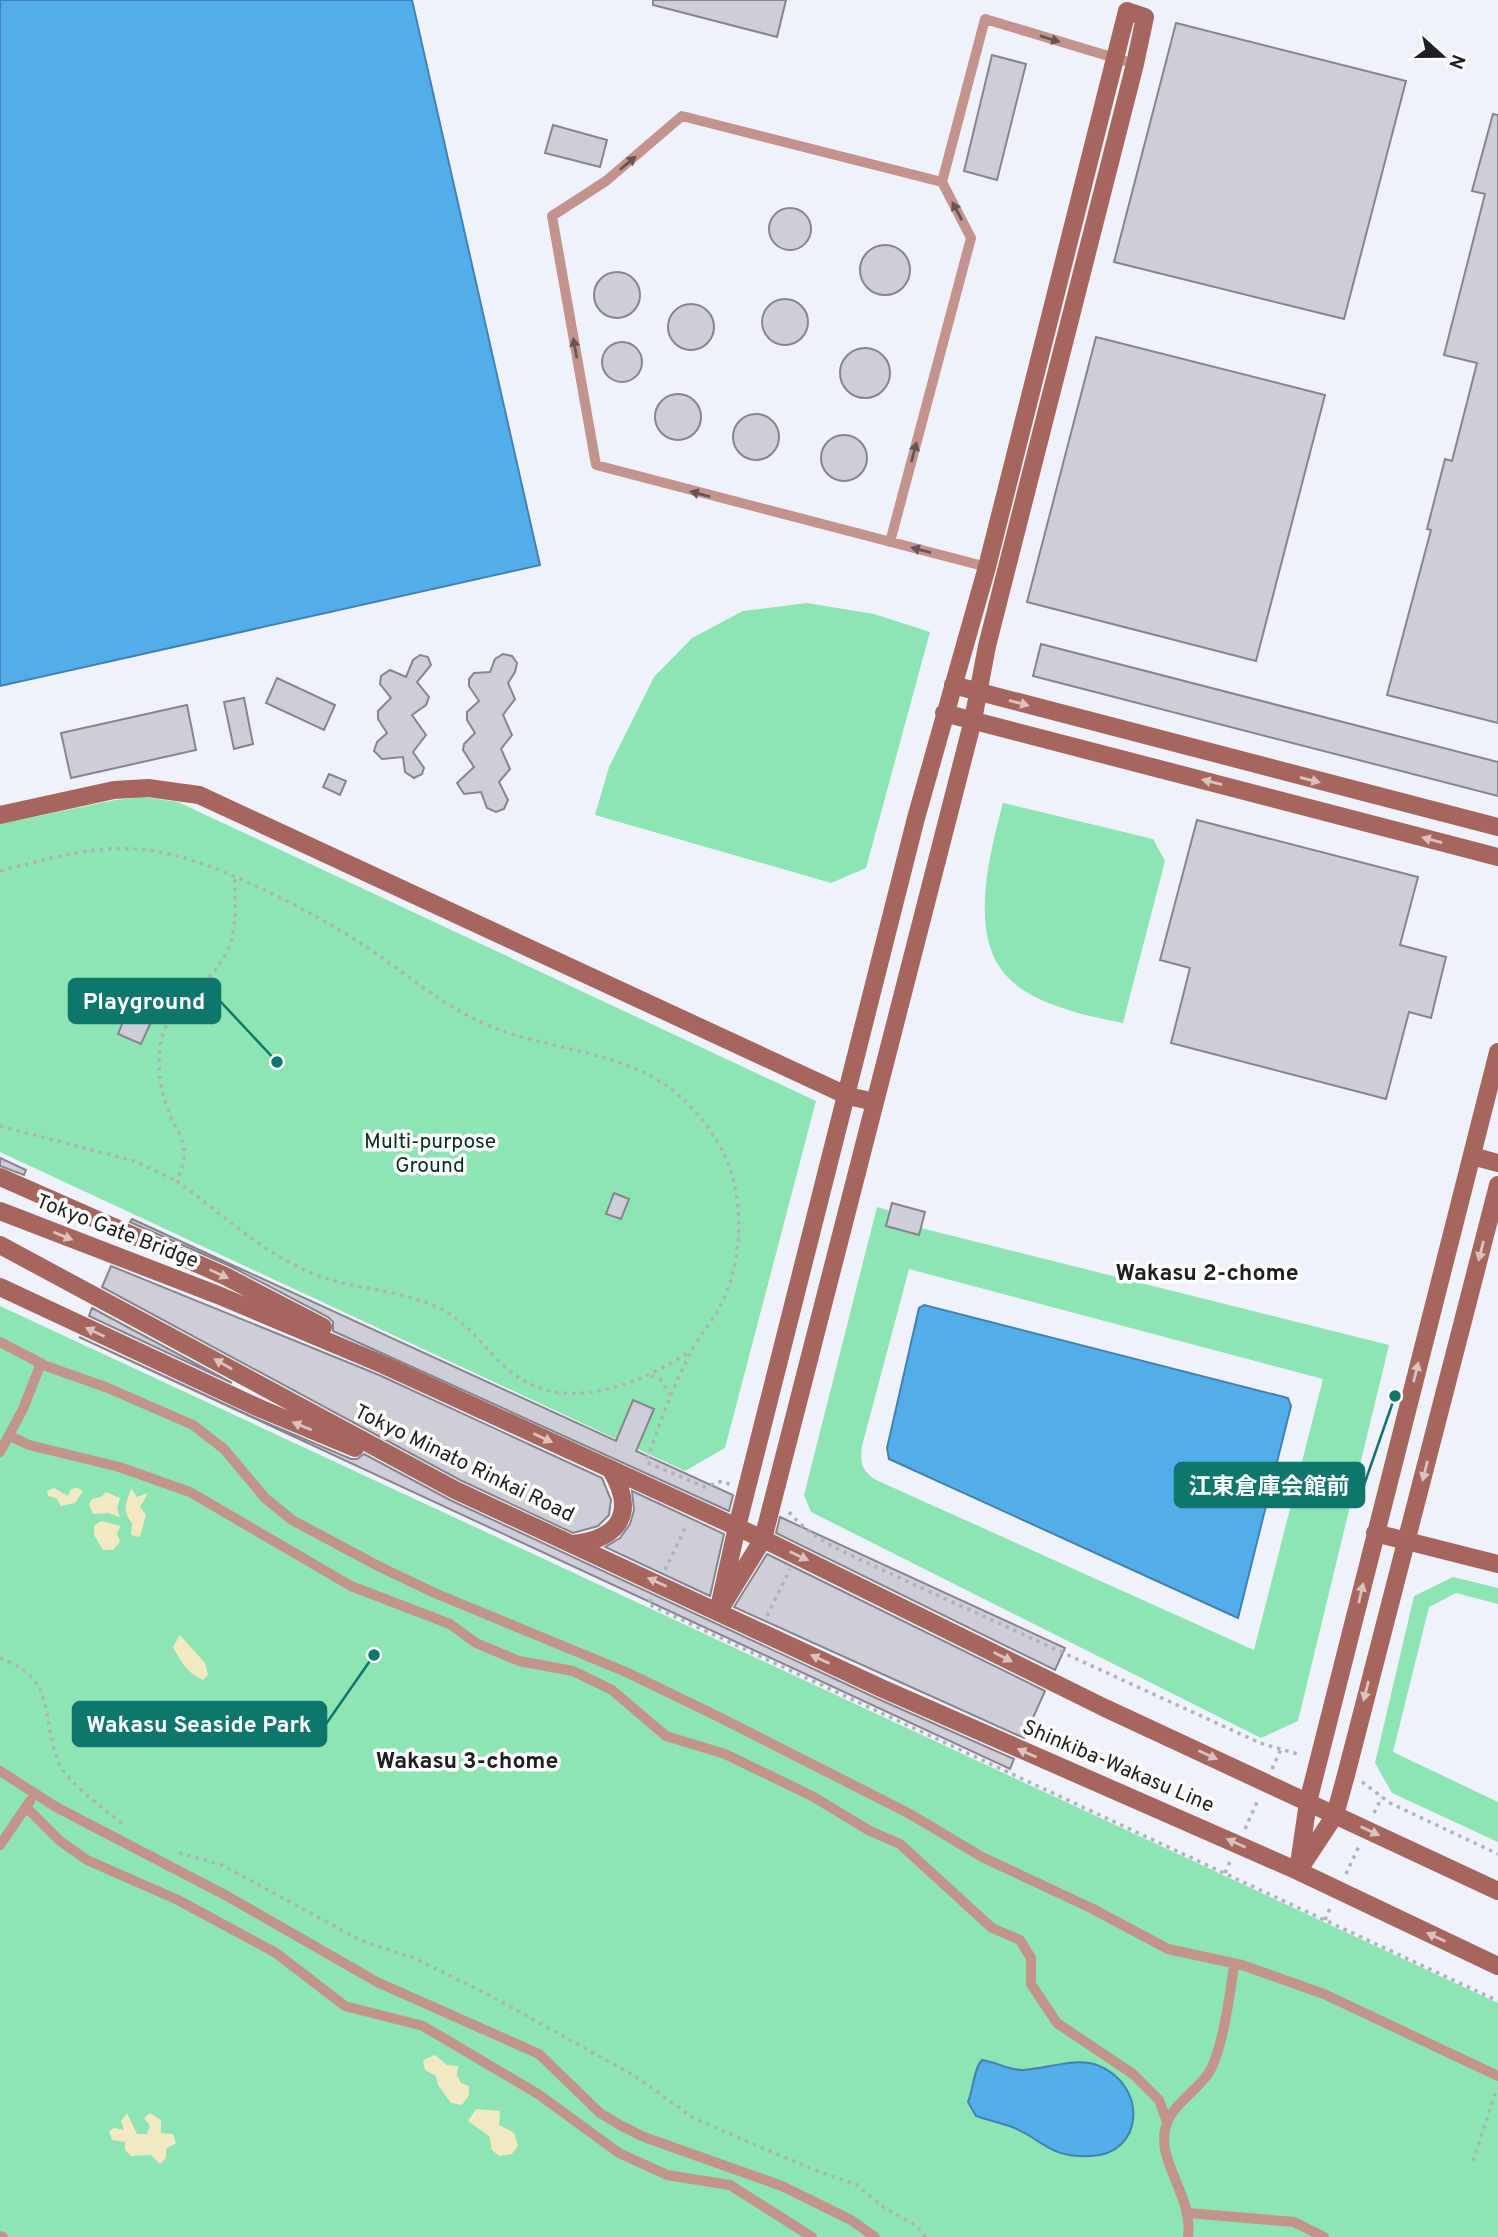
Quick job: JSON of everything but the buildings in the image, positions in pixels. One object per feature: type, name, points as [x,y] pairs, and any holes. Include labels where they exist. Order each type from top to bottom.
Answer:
[{"type":"street","points":[[1127,11],[1145,17],[1135,64],[987,646],[973,720],[763,1539],[719,1612],[737,1527],[944,713],[987,567],[1127,11]]},
{"type":"street","points":[[953,685],[1498,827]]},
{"type":"street","points":[[944,713],[1498,857]]},
{"type":"street","points":[[0,815],[114,790],[148,788],[199,795],[848,1096],[875,1102]]},
{"type":"street","points":[[1298,1871],[1308,1802],[1498,1052]]},
{"type":"street","points":[[1472,1156],[1498,1163]]},
{"type":"street","points":[[0,1177],[225,1276],[481,1409],[797,1555],[1105,1708],[1498,1891]]},
{"type":"street","points":[[1298,1871],[1335,1815],[1498,1185]]},
{"type":"street","name":"Tokyo Gate Bridge","points":[[0,1211],[218,1295],[481,1409]]},
{"type":"street","name":"Tokyo Minato Rinkai Road","points":[[0,1245],[455,1489],[719,1612]]},
{"type":"street","points":[[0,1287],[259,1408],[455,1489]]},
{"type":"street","points":[[575,1544],[595,1541],[608,1535],[618,1525],[623,1511],[623,1497],[611,1470]]},
{"type":"street","points":[[1375,1532],[1498,1564]]},
{"type":"street","name":"Shinkiba-Wakasu Line","points":[[719,1612],[881,1688],[1298,1871],[1498,1966]]},
{"type":"lane","points":[[890,542],[971,238],[942,182],[985,19],[1135,64]]},
{"type":"lane","points":[[942,182],[682,117],[606,181],[552,216],[596,465],[987,567]]},
{"type":"lane","points":[[0,1342],[41,1363],[108,1388],[193,1425],[224,1449],[265,1498],[316,1535],[438,1594],[614,1667],[719,1717],[910,1814],[982,1857],[1091,1908],[1168,1950],[1234,1964],[1324,1994],[1498,2076]]},
{"type":"lane","points":[[0,1452],[10,1436],[41,1363]]},
{"type":"lane","points":[[10,1436],[29,1445],[119,1466],[190,1493],[255,1527],[317,1569],[351,1586],[450,1624],[476,1643],[519,1661],[573,1671],[612,1690],[666,1736],[725,1754],[812,1796],[870,1831],[900,1844],[992,1928],[1020,1940],[1031,1958],[1031,1984],[1057,2023],[1133,2074],[1159,2100],[1167,2122]]},
{"type":"lane","points":[[0,1771],[36,1794],[377,1982],[539,2054],[600,2113],[620,2125],[644,2137],[782,2186],[851,2220],[874,2237]]},
{"type":"lane","points":[[0,1845],[36,1794]]},
{"type":"lane","points":[[26,1807],[60,1842],[87,1860],[178,1900],[276,1953],[303,1970],[345,2006],[423,2026],[538,2094],[619,2153],[667,2175],[730,2185],[812,2237]]},
{"type":"lane","points":[[1188,2237],[1188,2213],[1169,2165],[1164,2137],[1167,2122],[1213,2065],[1234,1964]]},
{"type":"lane","points":[[1188,2213],[1294,2222],[1324,2237]]},
{"type":"path","points":[[0,871],[78,850],[100,848],[179,856],[235,878],[360,943],[466,1015],[530,1040],[640,1072],[669,1088],[693,1109],[715,1138],[730,1170],[739,1223],[731,1279],[721,1305],[692,1349],[646,1462],[705,1488]]},
{"type":"path","points":[[177,1181],[184,1148],[162,1095],[159,1069],[161,1044],[165,1028],[181,1000],[214,972],[224,957],[236,924],[235,878]]},
{"type":"path","points":[[0,1126],[134,1161],[177,1181],[291,1264],[346,1285],[399,1295],[439,1307],[460,1321],[508,1369],[539,1388],[579,1394],[651,1376],[692,1349]]},
{"type":"path","points":[[651,1376],[660,1379],[671,1397]]},
{"type":"path","points":[[722,1481],[705,1488],[649,1604],[1498,2001]]},
{"type":"path","points":[[789,1512],[804,1530],[841,1550],[1260,1743],[1298,1754]]},
{"type":"path","points":[[749,1652],[797,1555]]},
{"type":"path","points":[[0,1658],[22,1666],[42,1690],[60,1766],[129,1829]]},
{"type":"path","points":[[1225,1872],[1281,1749]]},
{"type":"path","points":[[1362,1782],[1382,1797],[1498,1854]]},
{"type":"path","points":[[1325,1920],[1382,1797]]},
{"type":"path","points":[[171,1850],[222,1865],[362,1941],[414,1958],[491,1996],[635,2076],[695,2119],[812,2169],[857,2185],[883,2207],[915,2225],[926,2237]]},
{"type":"path","points":[[1473,2161],[1498,2086]]},
{"type":"green space","points":[[807,603],[874,614],[930,632],[866,868],[831,883],[595,815],[609,767],[654,677],[692,638],[743,611]]},
{"type":"green space","name":"Multi-purpose Ground","points":[[143,797],[178,802],[816,1101],[725,1448],[685,1471],[0,1152],[0,824],[115,800]]},
{"type":"green space","points":[[1003,803],[1153,839],[1165,861],[1123,1023],[1072,1011],[1038,998],[1009,979],[999,966],[986,929],[985,908],[989,863]]},
{"type":"green space","points":[[877,1207],[890,1211],[886,1226],[918,1234],[921,1228],[1389,1345],[1298,1721],[1261,1738],[811,1512],[804,1495]],"holes":[[[909,1269],[1323,1379],[1254,1650],[874,1479],[866,1472],[861,1461],[862,1446]]]},
{"type":"green space","points":[[0,1306],[1498,2003],[1498,2237],[0,2237]]},
{"type":"green space","points":[[1453,1577],[1498,1588],[1498,1604],[1456,1593],[1429,1607],[1393,1752],[1498,1802],[1498,1842],[1392,1793],[1375,1763],[1414,1596]]},
{"type":"sand","points":[[54,1488],[68,1496],[71,1489],[78,1488],[83,1491],[75,1503],[61,1506],[56,1498],[48,1496],[47,1491]]},
{"type":"sand","points":[[131,1488],[137,1497],[148,1493],[140,1507],[146,1515],[140,1537],[131,1535],[132,1523],[126,1510]]},
{"type":"sand","points":[[106,1492],[120,1498],[117,1509],[120,1517],[108,1513],[93,1514],[89,1504],[92,1499],[101,1497]]},
{"type":"sand","points":[[101,1521],[121,1526],[117,1533],[120,1542],[113,1550],[103,1550],[94,1535],[94,1526]]},
{"type":"sand","points":[[180,1635],[205,1663],[208,1675],[203,1680],[185,1666],[173,1647]]},
{"type":"sand","points":[[435,2055],[447,2065],[458,2066],[457,2075],[461,2083],[469,2086],[469,2095],[462,2105],[451,2103],[438,2085],[436,2076],[425,2070],[423,2060]]},
{"type":"sand","points":[[476,2109],[500,2111],[499,2125],[514,2133],[518,2146],[512,2154],[499,2156],[492,2150],[489,2136],[468,2121]]},
{"type":"sand","points":[[127,2113],[137,2134],[147,2134],[150,2126],[144,2118],[150,2113],[161,2120],[161,2133],[173,2134],[176,2143],[166,2149],[166,2158],[160,2164],[151,2155],[131,2156],[125,2150],[125,2142],[112,2140],[109,2131],[114,2128],[124,2130],[121,2121]]},
{"type":"water","points":[[0,0],[412,0],[540,565],[0,686]]},
{"type":"water","points":[[924,1305],[1288,1398],[1291,1406],[1238,1618],[889,1459],[887,1448],[919,1308]]},
{"type":"water","points":[[982,2060],[1023,2070],[1079,2062],[1097,2065],[1114,2075],[1132,2102],[1130,2132],[1121,2144],[1108,2153],[1076,2156],[1056,2151],[1012,2127],[976,2116],[968,2102],[977,2068]]},
{"type":"place","name":"Playground","points":[[277,1062]]},
{"type":"place","name":"江東倉庫会館前","points":[[1395,1396]]},
{"type":"place","name":"Wakasu Seaside Park","points":[[374,1655]]},
{"type":"district","name":"Wakasu 2-chome","points":[[1207,1274]]},
{"type":"district","name":"Wakasu 3-chome","points":[[467,1762]]}]
